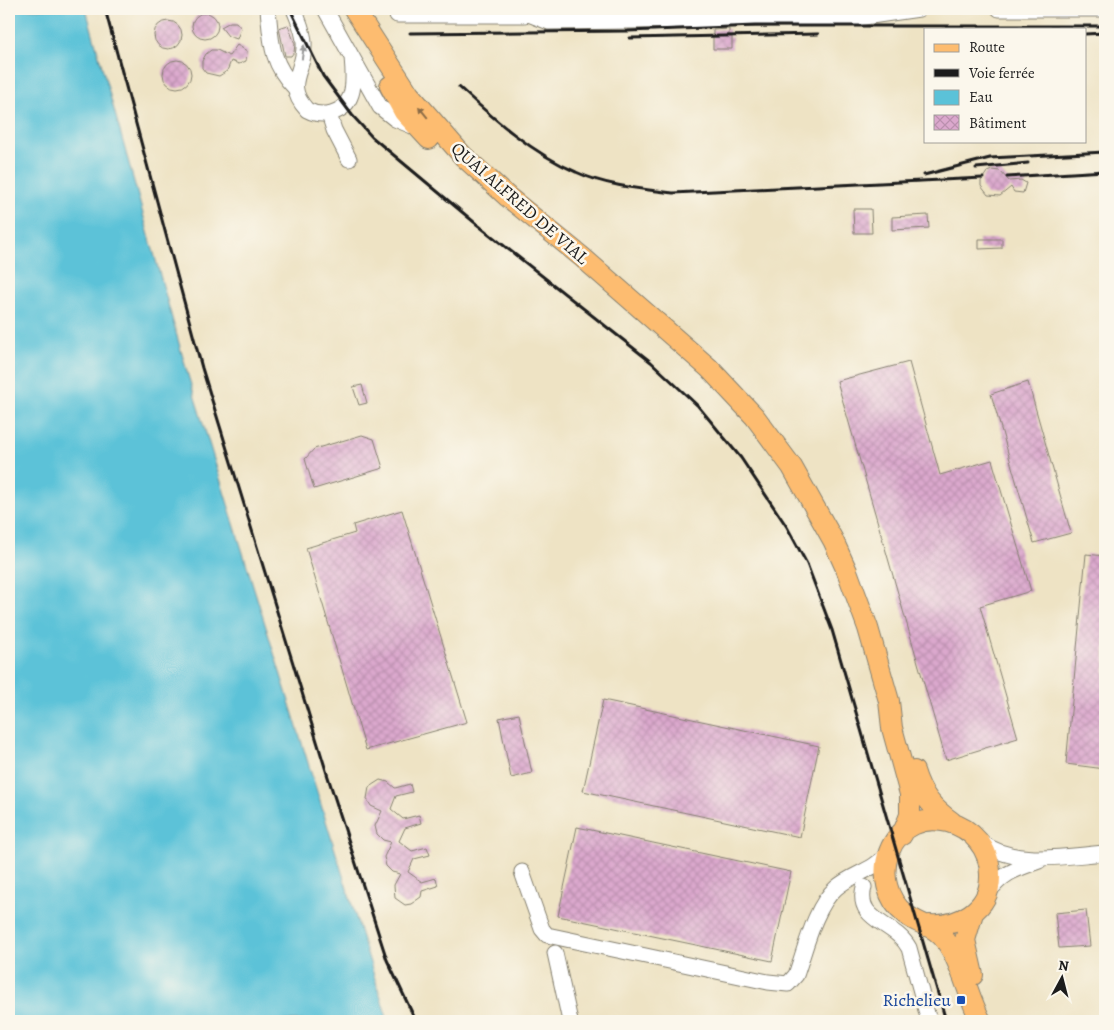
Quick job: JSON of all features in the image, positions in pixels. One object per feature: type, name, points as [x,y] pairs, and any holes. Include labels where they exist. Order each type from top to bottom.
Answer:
[{"type":"main road","name":"QUAI ALFRED DE VIAL","points":[[352,9],[374,39],[409,94],[463,156],[708,368],[754,417],[792,467],[822,518],[847,571],[868,628],[889,701],[900,726],[923,795],[935,809],[952,822]]},
{"type":"main road","name":"QUAI ALFRED DE VIAL","points":[[352,9],[359,29],[396,99],[420,129],[495,202],[578,263],[600,275]]},
{"type":"main road","name":"QUAI ALFRED DE VIAL","points":[[889,701],[892,728],[910,801],[910,815],[902,834]]},
{"type":"main road","points":[[925,822],[952,822],[968,830],[981,842],[988,854],[991,867],[987,894],[973,913],[966,933],[966,947],[981,1021],[971,1002],[952,951],[939,933],[929,925],[906,914],[890,894],[886,880],[889,852],[902,834],[925,822]]},
{"type":"main road","points":[[929,925],[952,924],[973,913]]},
{"type":"street","points":[[257,9],[271,40]]},
{"type":"street","points":[[264,9],[280,71],[295,88],[300,102],[307,110],[314,113],[329,114],[341,109],[350,97],[352,58]]},
{"type":"street","points":[[268,9],[271,40]]},
{"type":"street","points":[[294,9],[304,43],[295,88]]},
{"type":"street","points":[[325,9],[380,107],[395,119],[420,129]]},
{"type":"street","points":[[364,9],[374,39]]},
{"type":"street","points":[[555,9],[599,21]]},
{"type":"street","points":[[397,15],[522,12],[549,22],[863,13],[919,9]]},
{"type":"street","points":[[998,9],[1105,9]]},
{"type":"street","points":[[329,114],[337,136],[349,159]]},
{"type":"street","points":[[981,842],[991,850],[1006,855],[1047,858],[1105,853]]},
{"type":"street","points":[[522,872],[542,929],[547,935],[788,984],[793,980],[822,905],[835,888],[880,863],[889,852]]},
{"type":"street","points":[[987,894],[1004,875],[1013,869],[1047,858]]},
{"type":"street","points":[[842,884],[864,887],[890,894]]},
{"type":"street","points":[[864,887],[865,910],[873,919],[894,930],[904,939],[909,948],[929,1021]]},
{"type":"street","points":[[555,953],[570,1021]]},
{"type":"water","points":[[9,9],[86,9],[187,372],[388,1021],[9,1021]]},
{"type":"building","points":[[205,13],[214,17],[218,26],[214,35],[205,39],[196,35],[192,26],[196,17]]},
{"type":"building","points":[[168,21],[178,25],[182,35],[178,45],[168,49],[158,45],[154,35],[158,25]]},
{"type":"building","points":[[230,22],[236,22],[241,28],[237,39],[228,36],[221,27]]},
{"type":"building","points":[[288,25],[295,44],[294,52],[291,56],[285,56],[279,28]]},
{"type":"building","points":[[729,29],[729,37],[732,37],[732,49],[713,49],[713,30]]},
{"type":"building","points":[[237,45],[247,51],[246,61],[239,64],[231,61],[227,71],[219,76],[206,73],[202,68],[202,61],[211,50],[217,50],[229,56]]},
{"type":"building","points":[[177,60],[187,64],[191,74],[187,84],[177,88],[167,84],[163,74],[167,64]]},
{"type":"building","points":[[992,170],[1000,171],[1009,181],[1021,180],[1026,183],[1023,193],[1014,192],[1011,187],[1000,196],[988,195],[981,186],[981,181],[987,172]]},
{"type":"building","points":[[853,209],[871,209],[872,233],[854,233]]},
{"type":"building","points":[[928,215],[929,228],[892,230],[892,217]]},
{"type":"building","points":[[979,239],[1002,239],[1002,248],[979,249]]},
{"type":"building","points":[[909,362],[940,475],[992,460],[1031,591],[980,606],[1018,738],[946,760],[837,381]]},
{"type":"building","points":[[1028,382],[1071,533],[1034,543],[991,394]]},
{"type":"building","points":[[362,385],[367,403],[359,405],[353,387]]},
{"type":"building","points":[[362,435],[374,439],[383,468],[314,489],[305,459],[314,449]]},
{"type":"building","points":[[402,510],[467,722],[366,750],[306,548],[355,533],[353,525]]},
{"type":"building","points":[[1086,554],[1105,556],[1105,769],[1066,764]]},
{"type":"building","points":[[603,700],[819,746],[800,837],[583,791]]},
{"type":"building","points":[[519,714],[532,773],[511,778],[499,718]]},
{"type":"building","points":[[380,780],[388,782],[395,788],[410,784],[412,792],[396,796],[391,809],[403,819],[419,815],[421,823],[405,828],[399,841],[412,851],[427,847],[430,855],[414,859],[408,872],[422,882],[436,878],[438,886],[422,891],[421,897],[411,904],[405,905],[395,898],[394,885],[400,874],[392,872],[386,866],[384,857],[391,842],[383,840],[377,834],[375,826],[382,811],[371,806],[367,799],[369,787]]},
{"type":"building","points":[[577,827],[791,872],[772,961],[558,916]]},
{"type":"building","points":[[1086,910],[1090,946],[1059,948],[1055,913]]},
{"type":"railway","points":[[105,9],[202,368],[328,777],[387,960],[416,1021]]},
{"type":"railway","points":[[290,9],[323,76],[352,115],[372,137],[474,222],[651,362],[698,406],[741,458],[787,527],[807,564],[832,630],[946,1021]]},
{"type":"railway","points":[[410,33],[628,31],[755,26],[1105,26]]},
{"type":"railway","points":[[1086,34],[1105,33]]},
{"type":"railway","points":[[630,38],[818,34]]},
{"type":"railway","points":[[459,87],[500,123],[544,155],[587,177],[624,186],[673,193],[983,178]]},
{"type":"railway","points":[[924,175],[990,158],[1105,152]]},
{"type":"railway","points":[[976,168],[1028,163]]},
{"type":"railway","points":[[1007,177],[1105,171]]},
{"type":"place","name":"Richelieu","points":[[961,1000]]}]
